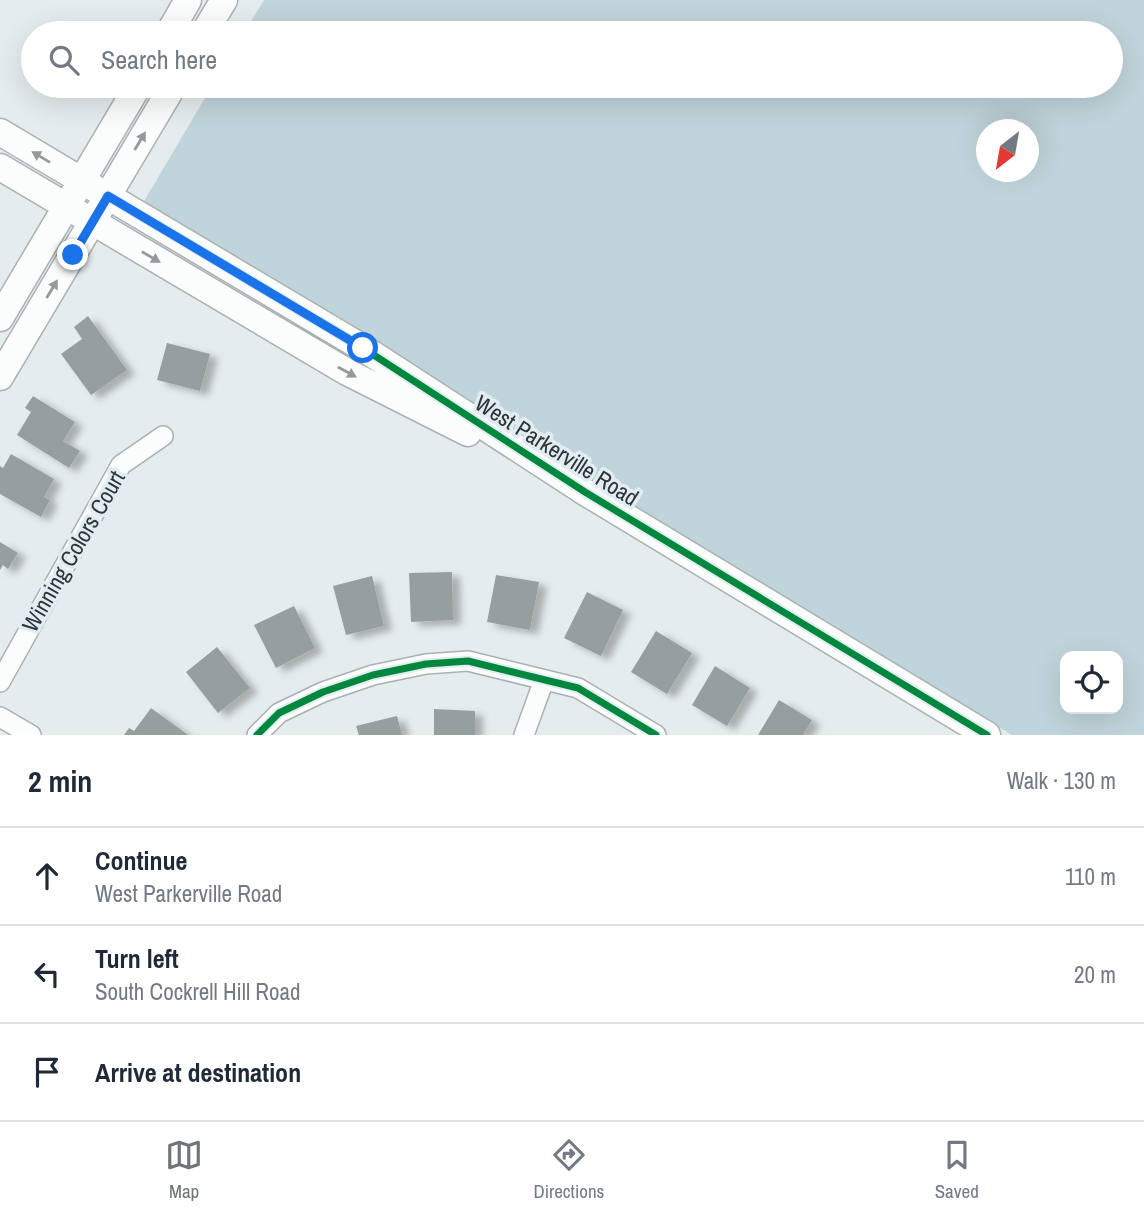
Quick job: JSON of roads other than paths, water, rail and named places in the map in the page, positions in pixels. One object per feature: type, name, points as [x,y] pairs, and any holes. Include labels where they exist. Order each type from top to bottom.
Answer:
[{"type":"street","points":[[176,21],[188,0]]},
{"type":"street","points":[[211,21],[224,0]]},
{"type":"street","points":[[0,318],[131,98]]},
{"type":"street","points":[[0,377],[166,98]]},
{"type":"street","name":"West Parkerville Road","points":[[0,132],[363,348],[585,492],[987,735]]},
{"type":"street","name":"West Parkerville Road","points":[[0,167],[347,372],[585,492]]},
{"type":"street","name":"Winning Colors Court","points":[[0,682],[121,464],[163,436]]},
{"type":"street","points":[[257,735],[279,713],[323,692],[373,675],[426,664],[468,661],[578,688],[656,735]]},
{"type":"street","points":[[524,735],[544,680]]},
{"type":"street","points":[[0,717],[31,735]]}]
